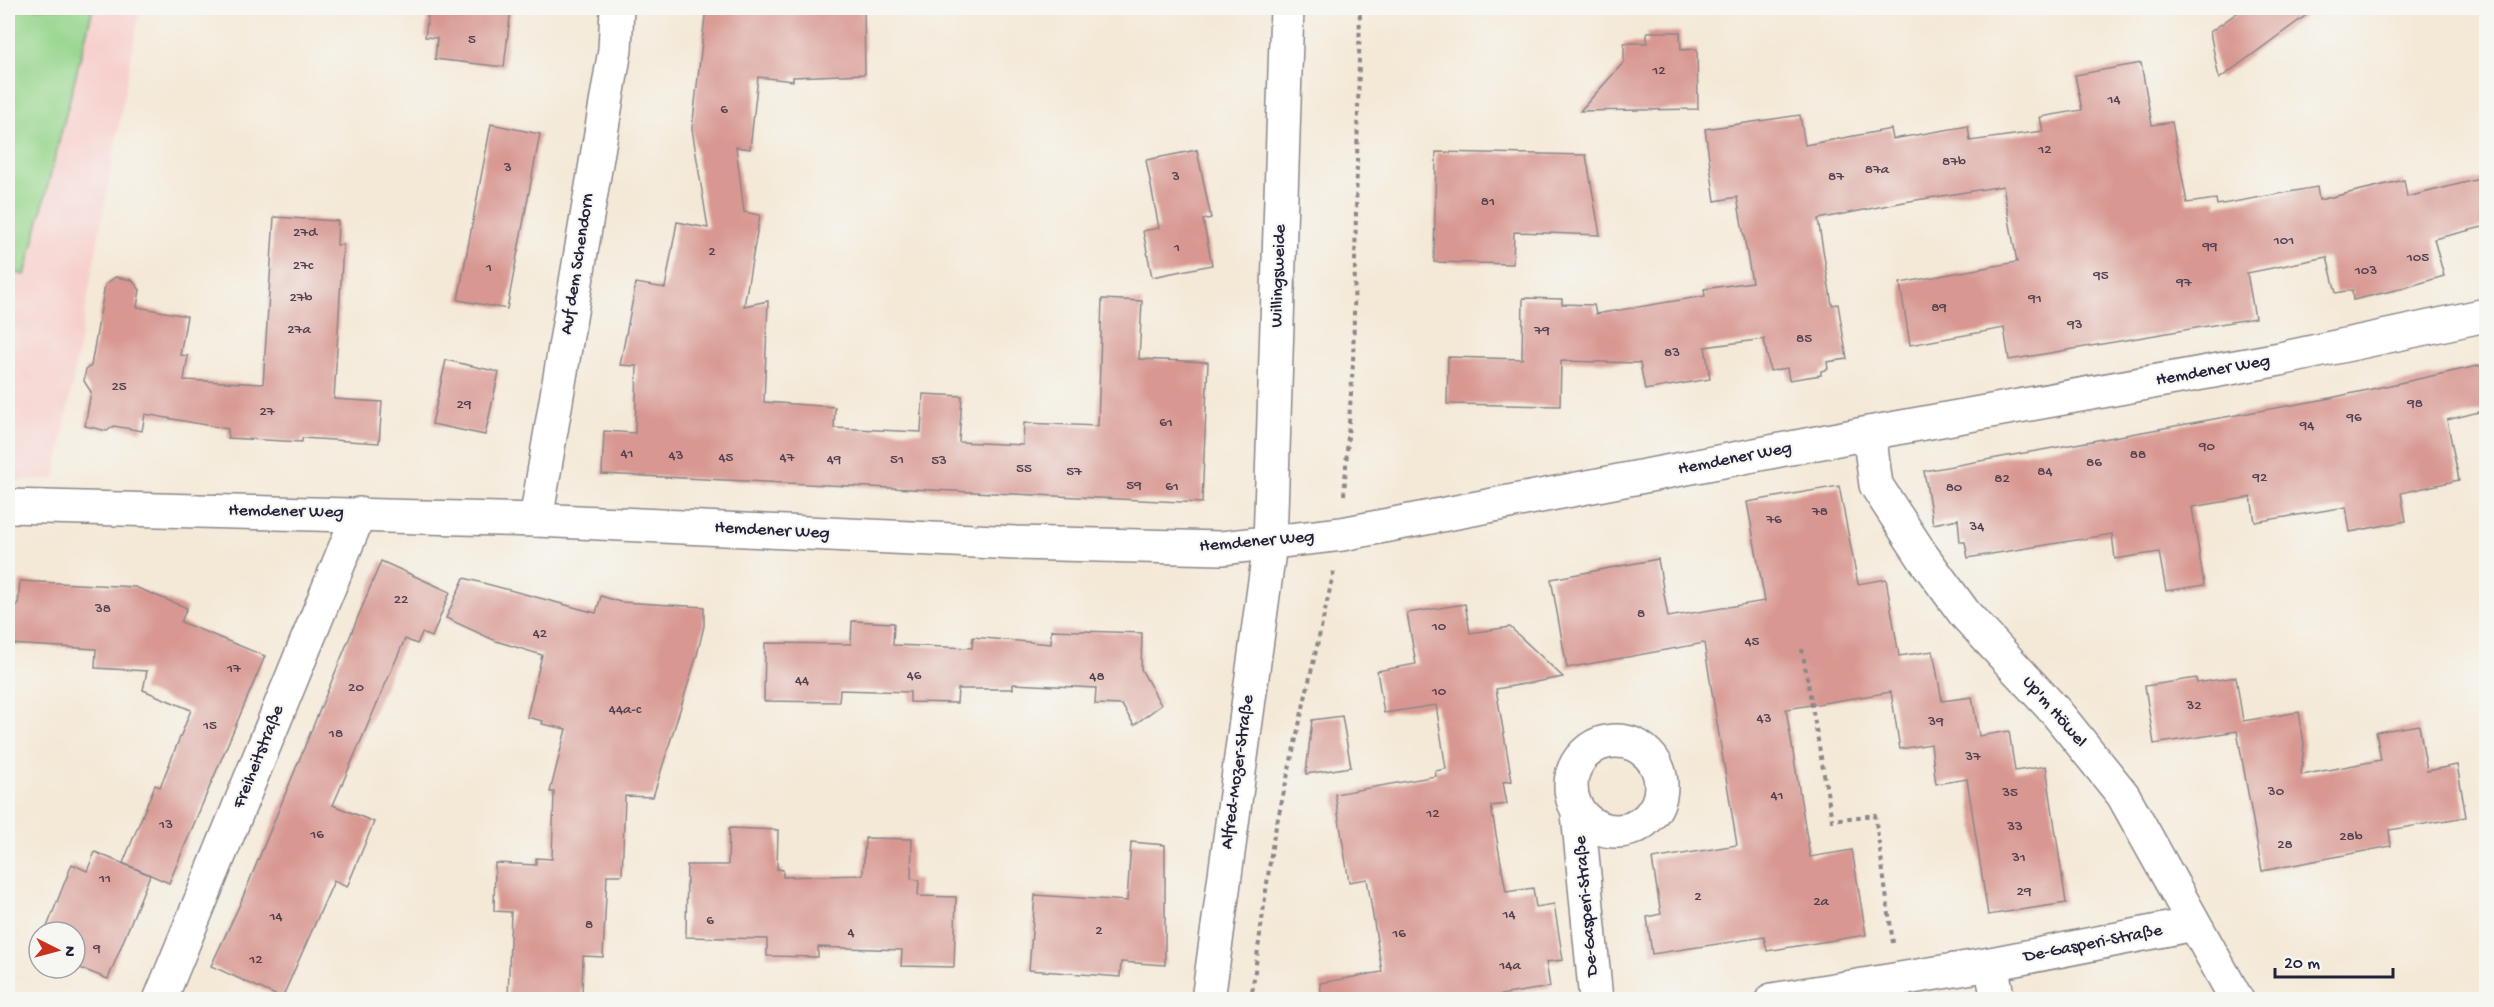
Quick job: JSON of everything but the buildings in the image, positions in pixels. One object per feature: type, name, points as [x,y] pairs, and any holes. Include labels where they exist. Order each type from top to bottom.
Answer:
[{"type":"street","name":"Auf dem Schendorn","points":[[536,520],[615,50],[617,8]]},
{"type":"street","name":"Willingsweide","points":[[1270,544],[1287,8]]},
{"type":"street","name":"Hemdener Weg","points":[[8,507],[359,514],[536,520],[1016,543],[1222,548],[1342,534],[1869,433],[2280,359],[2487,315]]},
{"type":"street","name":"Up'm Höwel","points":[[1869,433],[1876,485],[1917,548],[1965,614],[2056,712],[2123,795],[2237,999]]},
{"type":"street","name":"Freiheitstraße","points":[[160,999],[359,514]]},
{"type":"street","name":"Alfred-Mozer-Straße","points":[[1208,999],[1270,544]]},
{"type":"street","name":"De-Gasperi-Straße","points":[[1578,813],[1596,999]]},
{"type":"street","name":"De-Gasperi-Straße","points":[[1772,999],[1991,964],[2194,924]]},
{"type":"street","points":[[1991,964],[1998,999]]},
{"type":"path","points":[[1251,999],[1273,840],[1342,534],[1353,364],[1360,8]]},
{"type":"path","points":[[1802,649],[1832,820],[1875,815],[1899,979]]},
{"type":"shaded area","points":[[8,8],[140,8],[55,479],[8,480]]},
{"type":"green space","points":[[8,8],[93,8],[25,275],[8,271]]}]
